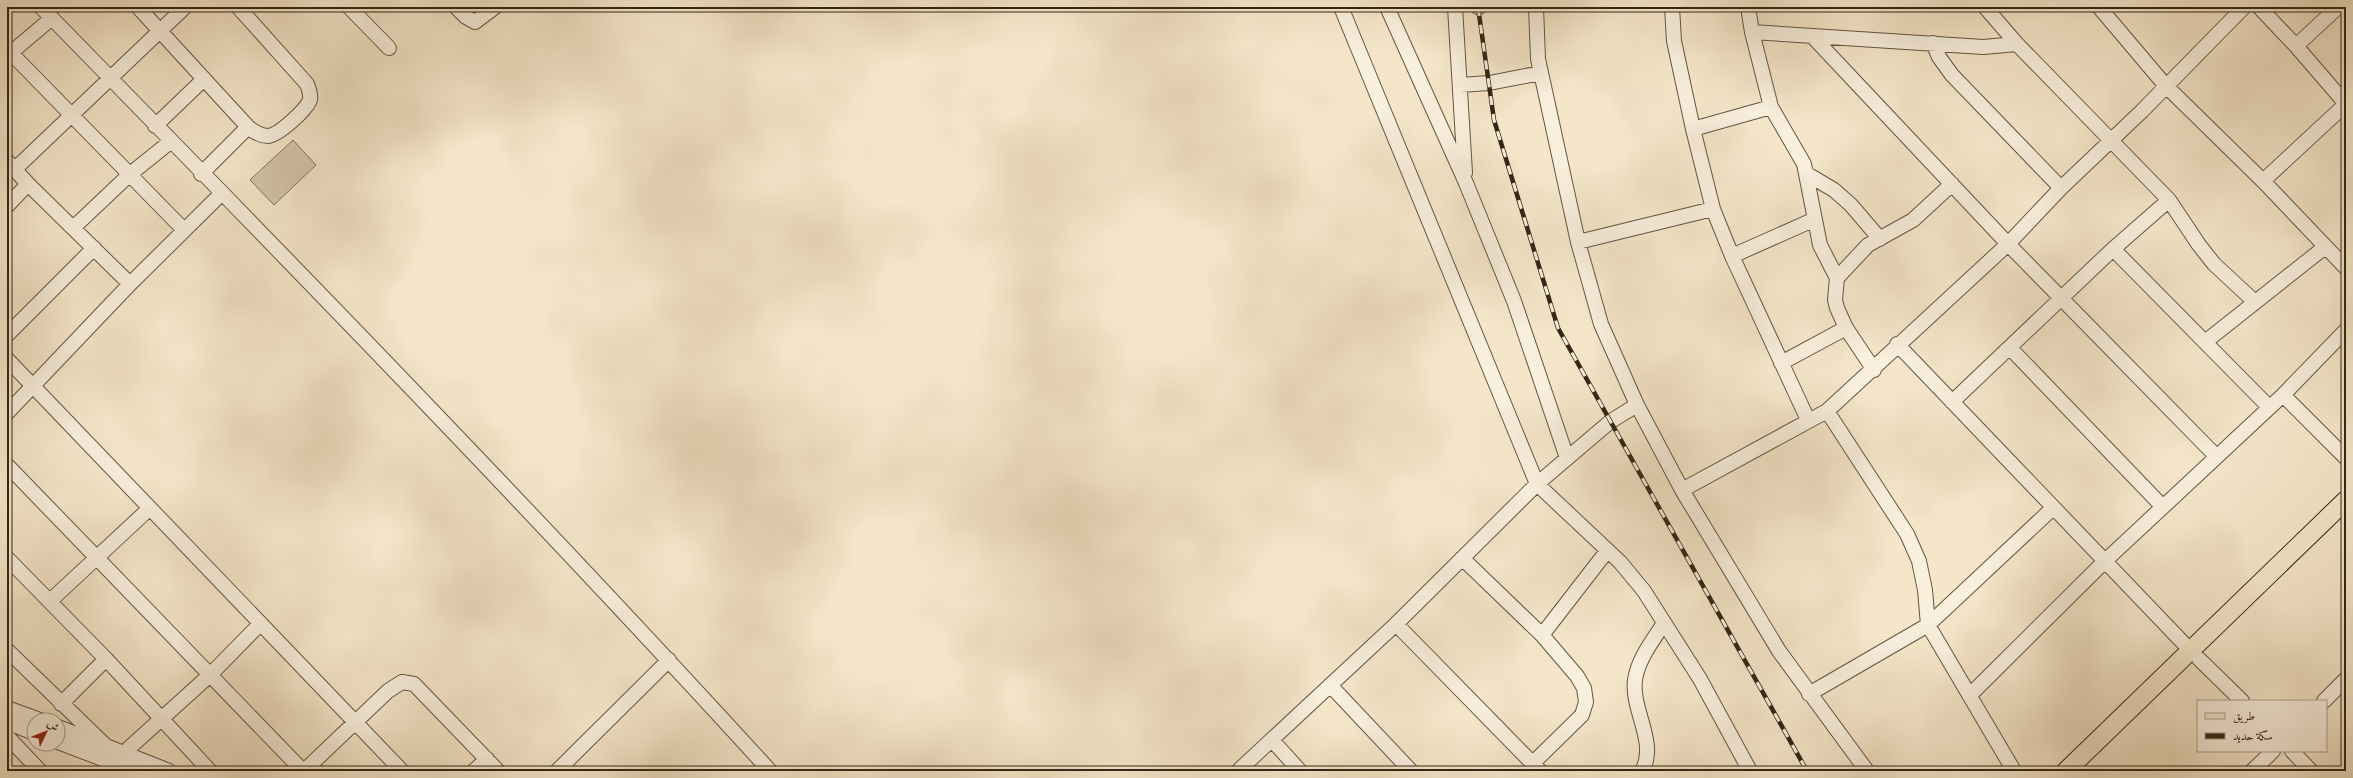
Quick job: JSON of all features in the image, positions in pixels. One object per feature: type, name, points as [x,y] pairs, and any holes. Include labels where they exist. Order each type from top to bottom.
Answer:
[{"type":"main road","points":[[2084,771],[2195,654],[2346,500]]},
{"type":"main road","points":[[2066,771],[2346,517]]},
{"type":"street","points":[[41,7],[201,174],[430,407],[669,660],[770,771]]},
{"type":"street","points":[[138,7],[248,127],[262,135],[269,136],[276,133],[301,112],[310,98],[307,84],[238,7]]},
{"type":"street","points":[[130,284],[28,184],[11,165],[70,116],[185,7]]},
{"type":"street","points":[[349,7],[389,48]]},
{"type":"street","points":[[456,7],[466,17],[475,22],[495,7]]},
{"type":"street","points":[[1341,7],[1537,484],[1607,551],[1644,591],[1700,679],[1750,771]]},
{"type":"street","points":[[1387,7],[1466,183],[1514,301],[1567,458]]},
{"type":"street","points":[[1455,7],[1466,183]]},
{"type":"street","points":[[1536,7],[1538,59],[1578,242],[1602,324],[1637,405],[1682,490],[1779,651],[1809,694],[1867,771]]},
{"type":"street","points":[[1672,7],[1674,41],[1693,129],[1713,208],[1732,256],[1808,420]]},
{"type":"street","points":[[1748,7],[1752,32],[1771,107],[1792,139],[1807,174],[1811,191],[1813,220],[1820,245],[1837,278],[1835,300],[1846,328],[1874,370]]},
{"type":"street","points":[[1985,7],[2017,44],[2169,200],[2211,259],[2255,302]]},
{"type":"street","points":[[2099,7],[2165,85],[2263,181],[2346,268]]},
{"type":"street","points":[[1682,490],[1827,411],[1874,370],[1897,344],[2008,244],[2061,188],[2112,140],[2244,7]]},
{"type":"street","points":[[2259,7],[2296,46],[2346,104],[2263,181]]},
{"type":"street","points":[[2296,46],[2338,7]]},
{"type":"street","points":[[52,18],[8,53],[184,230]]},
{"type":"street","points":[[1752,32],[1983,47],[2017,44]]},
{"type":"street","points":[[1813,37],[2008,244],[2216,456]]},
{"type":"street","points":[[1933,43],[1939,57],[1952,75],[2061,188]]},
{"type":"street","points":[[1460,85],[1489,83],[1541,73]]},
{"type":"street","points":[[155,126],[204,78]]},
{"type":"street","points":[[1693,129],[1771,107]]},
{"type":"street","points":[[201,174],[248,127]]},
{"type":"street","points":[[73,228],[129,175],[170,142]]},
{"type":"street","points":[[1807,174],[1834,190],[1851,205],[1880,239]]},
{"type":"street","points":[[7,206],[28,184]]},
{"type":"street","points":[[1837,278],[1868,245],[1913,220],[1952,184]]},
{"type":"street","points":[[7,413],[34,387],[130,284],[221,194]]},
{"type":"street","points":[[1952,402],[2113,248],[2169,200]]},
{"type":"street","points":[[1578,242],[1713,208]]},
{"type":"street","points":[[1732,256],[1813,220]]},
{"type":"street","points":[[2205,342],[2325,247]]},
{"type":"street","points":[[7,335],[94,248]]},
{"type":"street","points":[[2113,248],[2269,407]]},
{"type":"street","points":[[1781,363],[1846,328]]},
{"type":"street","points":[[1970,695],[2105,561],[2283,395],[2346,330]]},
{"type":"street","points":[[1897,344],[2053,508],[2241,700]]},
{"type":"street","points":[[2010,348],[2163,507]]},
{"type":"street","points":[[7,359],[402,771]]},
{"type":"street","points":[[2283,395],[2346,458]]},
{"type":"street","points":[[1238,771],[1396,624],[1537,484],[1611,422],[1637,405]]},
{"type":"street","points":[[1827,411],[1907,534],[1919,561],[1925,590],[1928,625],[2014,771]]},
{"type":"street","points":[[7,465],[97,559],[211,674],[303,771],[388,691],[402,682],[414,684],[498,771]]},
{"type":"street","points":[[50,602],[150,508]]},
{"type":"street","points":[[1809,694],[1928,625],[2053,508]]},
{"type":"street","points":[[1542,635],[1607,551]]},
{"type":"street","points":[[1396,624],[1536,767],[1578,721],[1586,702],[1581,682],[1542,635],[1462,558]]},
{"type":"street","points":[[8,562],[106,659],[160,719],[210,771]]},
{"type":"street","points":[[1642,771],[1645,764],[1645,735],[1635,682],[1640,661],[1664,623]]},
{"type":"street","points":[[121,763],[160,719],[211,674],[260,624]]},
{"type":"street","points":[[7,650],[121,763],[134,771]]},
{"type":"street","points":[[62,704],[106,659]]},
{"type":"street","points":[[557,771],[669,660]]},
{"type":"street","points":[[1330,685],[1411,771]]},
{"type":"street","points":[[2325,700],[2343,688]]},
{"type":"street","points":[[7,708],[26,715]]},
{"type":"street","points":[[7,722],[26,730]]},
{"type":"street","points":[[66,730],[104,745]]},
{"type":"street","points":[[7,736],[40,771]]},
{"type":"street","points":[[1272,740],[1300,771]]},
{"type":"street","points":[[66,745],[121,763],[169,771]]},
{"type":"street","points":[[2252,771],[2272,752]]},
{"type":"street","points":[[2293,752],[2311,771]]},
{"type":"street","points":[[474,771],[487,759]]},
{"type":"shaded area","points":[[293,140],[316,165],[274,205],[250,180]]},
{"type":"railway","points":[[1478,7],[1494,120],[1558,328],[1807,771]]}]
